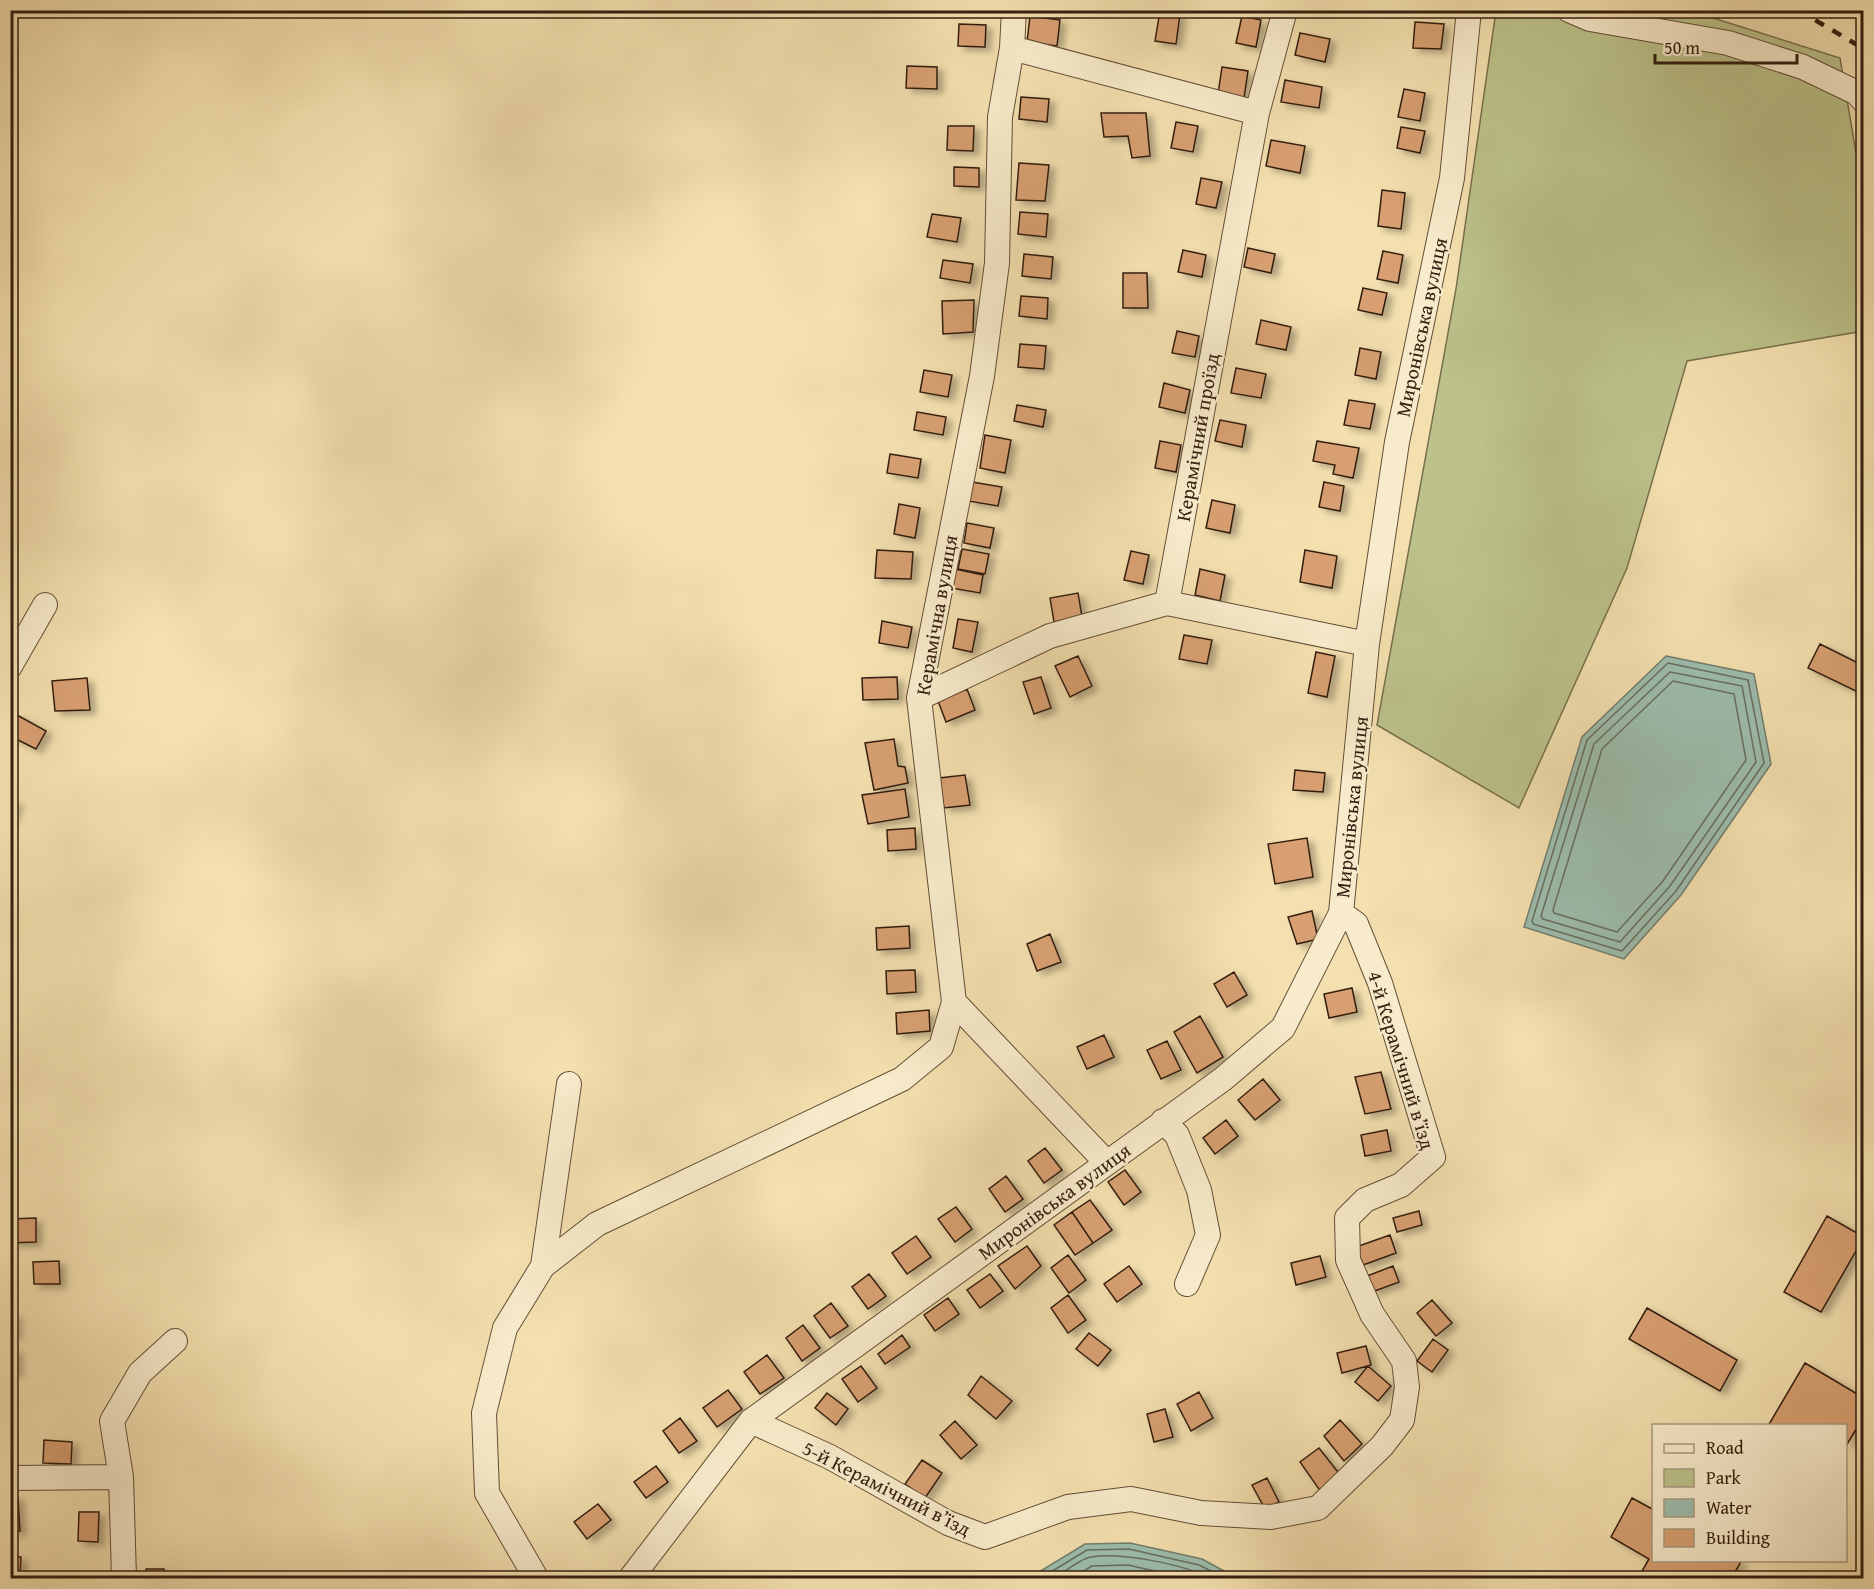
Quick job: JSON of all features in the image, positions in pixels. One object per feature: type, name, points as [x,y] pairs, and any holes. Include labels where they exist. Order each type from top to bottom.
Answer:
[{"type":"street","name":"Керамічна вулиця","points":[[954,1002],[919,698],[984,365],[997,263],[1000,117],[1012,48],[1014,10]]},
{"type":"street","name":"Керамічний проїзд","points":[[1167,603],[1257,113],[1285,10]]},
{"type":"street","name":"Миронівська вулиця","points":[[631,1578],[751,1421],[1223,1079],[1283,1028],[1341,913],[1367,644],[1397,442],[1452,178],[1469,10]]},
{"type":"street","points":[[1569,10],[1590,19],[1728,42],[1803,67],[1857,93],[1863,100]]},
{"type":"street","points":[[1012,48],[1257,113]]},
{"type":"street","points":[[919,698],[1050,636],[1167,603],[1367,644]]},
{"type":"street","points":[[10,666],[45,605]]},
{"type":"street","name":"4-й Керамічний в’їзд","points":[[1201,1513],[1271,1518],[1318,1508],[1382,1446],[1402,1420],[1407,1387],[1404,1361],[1372,1314],[1348,1260],[1347,1218],[1365,1200],[1401,1185],[1433,1157],[1380,983],[1356,924],[1341,913]]},
{"type":"street","points":[[954,1002],[1106,1162]]},
{"type":"street","points":[[536,1578],[487,1493],[484,1413],[505,1328],[543,1266],[597,1224],[902,1079],[941,1047],[954,1002]]},
{"type":"street","points":[[543,1266],[569,1084]]},
{"type":"street","points":[[1163,1121],[1177,1135],[1199,1190],[1208,1235],[1187,1284]]},
{"type":"street","points":[[124,1578],[121,1477],[112,1421],[140,1373],[175,1341]]},
{"type":"street","name":"5-й Керамічний в’їзд","points":[[751,1421],[830,1457],[948,1523],[985,1537],[1068,1507],[1131,1499],[1201,1513]]},
{"type":"street","points":[[10,1478],[121,1477]]},
{"type":"green space","points":[[1496,11],[1691,11],[1840,58],[1863,195],[1863,331],[1687,361],[1627,568],[1519,808],[1377,725],[1456,289]]},
{"type":"water","points":[[1666,656],[1754,674],[1771,764],[1681,895],[1624,959],[1524,927],[1582,737]]},
{"type":"water","points":[[1130,1543],[1202,1559],[1237,1578],[1029,1578],[1085,1544]]},
{"type":"building","points":[[1160,11],[1180,14],[1176,44],[1155,41]]},
{"type":"building","points":[[1030,16],[1060,20],[1057,46],[1027,42]]},
{"type":"building","points":[[1242,16],[1261,20],[1256,47],[1236,43]]},
{"type":"building","points":[[1415,22],[1444,24],[1441,49],[1413,48]]},
{"type":"building","points":[[959,24],[986,25],[985,47],[958,46]]},
{"type":"building","points":[[1300,33],[1330,39],[1325,62],[1295,55]]},
{"type":"building","points":[[907,66],[937,67],[937,89],[906,88]]},
{"type":"building","points":[[1222,67],[1248,71],[1244,98],[1218,94]]},
{"type":"building","points":[[1285,80],[1322,87],[1319,108],[1281,102]]},
{"type":"building","points":[[1404,89],[1425,93],[1420,121],[1398,117]]},
{"type":"building","points":[[1021,97],[1049,99],[1047,122],[1019,119]]},
{"type":"building","points":[[1101,113],[1146,113],[1150,156],[1132,158],[1128,136],[1104,137]]},
{"type":"building","points":[[1176,122],[1198,126],[1193,152],[1171,148]]},
{"type":"building","points":[[948,126],[974,126],[973,151],[947,150]]},
{"type":"building","points":[[1401,127],[1425,131],[1420,153],[1397,148]]},
{"type":"building","points":[[1271,140],[1305,146],[1300,173],[1266,166]]},
{"type":"building","points":[[1019,163],[1049,165],[1045,201],[1016,200]]},
{"type":"building","points":[[954,167],[979,168],[979,187],[954,186]]},
{"type":"building","points":[[1201,178],[1222,182],[1216,208],[1196,204]]},
{"type":"building","points":[[1382,190],[1405,193],[1401,229],[1378,226]]},
{"type":"building","points":[[1020,212],[1048,214],[1046,237],[1018,234]]},
{"type":"building","points":[[932,214],[961,218],[957,242],[927,237]]},
{"type":"building","points":[[1248,248],[1275,254],[1271,273],[1244,267]]},
{"type":"building","points":[[1183,250],[1206,255],[1202,277],[1178,272]]},
{"type":"building","points":[[1383,251],[1403,255],[1398,283],[1377,279]]},
{"type":"building","points":[[1024,254],[1053,257],[1051,279],[1022,276]]},
{"type":"building","points":[[943,260],[973,264],[970,283],[940,278]]},
{"type":"building","points":[[1123,273],[1147,273],[1148,308],[1123,308]]},
{"type":"building","points":[[1363,288],[1387,293],[1382,315],[1358,310]]},
{"type":"building","points":[[1021,296],[1048,298],[1047,319],[1019,316]]},
{"type":"building","points":[[974,300],[973,332],[943,334],[942,301]]},
{"type":"building","points":[[1261,320],[1291,327],[1286,350],[1256,344]]},
{"type":"building","points":[[1177,331],[1199,336],[1195,357],[1172,353]]},
{"type":"building","points":[[1020,344],[1046,346],[1044,369],[1018,367]]},
{"type":"building","points":[[1360,348],[1381,352],[1376,379],[1355,375]]},
{"type":"building","points":[[1236,368],[1266,374],[1261,398],[1231,393]]},
{"type":"building","points":[[924,370],[952,375],[948,397],[920,392]]},
{"type":"building","points":[[1164,383],[1190,390],[1185,413],[1159,407]]},
{"type":"building","points":[[1349,400],[1375,404],[1370,429],[1344,425]]},
{"type":"building","points":[[1017,405],[1046,410],[1043,427],[1014,421]]},
{"type":"building","points":[[917,412],[946,417],[943,435],[914,430]]},
{"type":"building","points":[[1220,420],[1246,425],[1242,447],[1215,441]]},
{"type":"building","points":[[985,435],[1011,440],[1005,473],[980,468]]},
{"type":"building","points":[[1160,441],[1181,445],[1176,472],[1155,468]]},
{"type":"building","points":[[1317,441],[1359,448],[1353,478],[1333,474],[1335,465],[1313,461]]},
{"type":"building","points":[[890,454],[921,459],[918,478],[887,473]]},
{"type":"building","points":[[972,482],[1002,487],[998,506],[968,501]]},
{"type":"building","points":[[1324,482],[1344,486],[1340,511],[1319,507]]},
{"type":"building","points":[[1212,500],[1235,505],[1230,533],[1206,528]]},
{"type":"building","points":[[899,504],[920,508],[915,538],[894,534]]},
{"type":"building","points":[[967,523],[994,528],[990,548],[964,543]]},
{"type":"building","points":[[962,549],[989,554],[985,574],[958,569]]},
{"type":"building","points":[[877,550],[913,552],[911,579],[875,578]]},
{"type":"building","points":[[1305,550],[1337,556],[1332,588],[1300,582]]},
{"type":"building","points":[[1131,551],[1149,555],[1143,584],[1124,580]]},
{"type":"building","points":[[955,569],[983,575],[980,593],[951,588]]},
{"type":"building","points":[[1200,569],[1225,575],[1220,601],[1195,595]]},
{"type":"building","points":[[1078,593],[1082,617],[1054,622],[1050,598]]},
{"type":"building","points":[[958,619],[978,622],[972,652],[953,648]]},
{"type":"building","points":[[882,621],[912,627],[908,648],[879,643]]},
{"type":"building","points":[[1184,635],[1212,640],[1207,664],[1179,659]]},
{"type":"building","points":[[1820,644],[1864,666],[1864,680],[1858,692],[1808,668]]},
{"type":"building","points":[[1316,652],[1335,656],[1327,697],[1308,693]]},
{"type":"building","points":[[1078,656],[1092,686],[1070,697],[1055,666]]},
{"type":"building","points":[[897,677],[898,699],[863,700],[862,678]]},
{"type":"building","points":[[1041,677],[1051,708],[1034,714],[1023,682]]},
{"type":"building","points":[[87,678],[90,710],[55,711],[52,681]]},
{"type":"building","points":[[967,689],[975,710],[946,722],[938,701]]},
{"type":"building","points":[[17,715],[46,731],[36,749],[10,736],[10,724]]},
{"type":"building","points":[[894,739],[898,766],[905,767],[908,783],[874,790],[865,743]]},
{"type":"building","points":[[1295,770],[1325,773],[1323,792],[1293,790]]},
{"type":"building","points":[[965,775],[970,805],[944,808],[939,778]]},
{"type":"building","points":[[905,789],[909,817],[868,824],[862,795]]},
{"type":"building","points":[[10,800],[17,802],[10,823]]},
{"type":"building","points":[[915,828],[916,849],[888,851],[887,830]]},
{"type":"building","points":[[1307,838],[1313,877],[1275,884],[1268,844]]},
{"type":"building","points":[[1312,911],[1318,939],[1297,944],[1288,917]]},
{"type":"building","points":[[909,926],[910,948],[877,950],[876,928]]},
{"type":"building","points":[[1050,934],[1061,962],[1037,971],[1027,944]]},
{"type":"building","points":[[915,970],[916,992],[887,994],[886,971]]},
{"type":"building","points":[[1234,972],[1247,995],[1227,1007],[1214,984]]},
{"type":"building","points":[[1352,988],[1357,1012],[1329,1018],[1324,994]]},
{"type":"building","points":[[929,1010],[930,1031],[897,1034],[896,1013]]},
{"type":"building","points":[[1200,1016],[1223,1057],[1197,1073],[1174,1032]]},
{"type":"building","points":[[1104,1035],[1114,1057],[1087,1069],[1077,1047]]},
{"type":"building","points":[[1167,1041],[1181,1070],[1161,1079],[1147,1050]]},
{"type":"building","points":[[1381,1072],[1391,1109],[1365,1114],[1355,1077]]},
{"type":"building","points":[[1263,1079],[1280,1100],[1255,1120],[1238,1100]]},
{"type":"building","points":[[1226,1120],[1238,1136],[1215,1154],[1203,1138]]},
{"type":"building","points":[[1387,1130],[1391,1151],[1365,1156],[1361,1135]]},
{"type":"building","points":[[1045,1148],[1062,1170],[1044,1183],[1028,1161]]},
{"type":"building","points":[[1125,1170],[1141,1192],[1124,1205],[1108,1182]]},
{"type":"building","points":[[1006,1176],[1023,1199],[1005,1212],[989,1189]]},
{"type":"building","points":[[1090,1200],[1112,1230],[1093,1243],[1072,1212]]},
{"type":"building","points":[[956,1207],[972,1229],[955,1242],[938,1219]]},
{"type":"building","points":[[1419,1211],[1422,1225],[1397,1232],[1393,1218]]},
{"type":"building","points":[[1072,1212],[1093,1243],[1075,1255],[1054,1225]]},
{"type":"building","points":[[1827,1216],[1864,1237],[1821,1312],[1784,1292]]},
{"type":"building","points":[[36,1218],[36,1242],[10,1243],[10,1219]]},
{"type":"building","points":[[1390,1235],[1396,1253],[1363,1265],[1356,1247]]},
{"type":"building","points":[[916,1236],[931,1257],[907,1274],[892,1253]]},
{"type":"building","points":[[1027,1246],[1041,1266],[1015,1289],[998,1266]]},
{"type":"building","points":[[1068,1255],[1086,1280],[1069,1293],[1051,1268]]},
{"type":"building","points":[[1320,1256],[1326,1277],[1296,1285],[1291,1263]]},
{"type":"building","points":[[59,1261],[60,1284],[34,1284],[33,1262]]},
{"type":"building","points":[[1129,1266],[1142,1284],[1117,1302],[1104,1284]]},
{"type":"building","points":[[1393,1266],[1399,1282],[1372,1292],[1367,1276]]},
{"type":"building","points":[[869,1274],[886,1296],[868,1309],[852,1287]]},
{"type":"building","points":[[990,1274],[1003,1291],[980,1308],[967,1290]]},
{"type":"building","points":[[1068,1295],[1086,1320],[1068,1333],[1051,1308]]},
{"type":"building","points":[[948,1298],[959,1314],[935,1331],[924,1315]]},
{"type":"building","points":[[1432,1300],[1452,1323],[1436,1336],[1417,1313]]},
{"type":"building","points":[[831,1303],[848,1326],[830,1338],[814,1316]]},
{"type":"building","points":[[1647,1308],[1737,1360],[1720,1391],[1629,1339]]},
{"type":"building","points":[[10,1313],[15,1313],[16,1335],[10,1335]]},
{"type":"building","points":[[803,1325],[820,1348],[802,1361],[786,1338]]},
{"type":"building","points":[[1089,1333],[1111,1350],[1098,1366],[1076,1349]]},
{"type":"building","points":[[902,1335],[910,1347],[885,1364],[878,1354]]},
{"type":"building","points":[[1433,1339],[1448,1350],[1432,1372],[1417,1361]]},
{"type":"building","points":[[1366,1346],[1371,1365],[1342,1373],[1337,1353]]},
{"type":"building","points":[[10,1349],[16,1349],[17,1372],[10,1372]]},
{"type":"building","points":[[767,1355],[784,1378],[760,1394],[744,1372]]},
{"type":"building","points":[[1805,1363],[1864,1398],[1864,1416],[1847,1444],[1847,1424],[1769,1424]]},
{"type":"building","points":[[861,1366],[877,1388],[858,1402],[842,1379]]},
{"type":"building","points":[[1368,1366],[1391,1386],[1378,1401],[1355,1382]]},
{"type":"building","points":[[981,1376],[1012,1401],[996,1419],[968,1395]]},
{"type":"building","points":[[728,1390],[742,1409],[717,1427],[703,1408]]},
{"type":"building","points":[[1199,1392],[1213,1418],[1191,1431],[1177,1404]]},
{"type":"building","points":[[827,1393],[848,1409],[836,1425],[815,1408]]},
{"type":"building","points":[[1165,1409],[1173,1437],[1154,1442],[1147,1414]]},
{"type":"building","points":[[680,1418],[697,1441],[679,1453],[663,1431]]},
{"type":"building","points":[[1340,1420],[1362,1444],[1344,1461],[1324,1436]]},
{"type":"building","points":[[955,1421],[977,1445],[961,1459],[940,1435]]},
{"type":"building","points":[[44,1440],[72,1442],[71,1464],[43,1463]]},
{"type":"building","points":[[1319,1448],[1341,1476],[1321,1492],[1300,1462]]},
{"type":"building","points":[[922,1460],[942,1473],[925,1498],[905,1484]]},
{"type":"building","points":[[656,1466],[668,1482],[646,1498],[634,1482]]},
{"type":"building","points":[[1267,1478],[1279,1502],[1265,1509],[1252,1485]]},
{"type":"building","points":[[10,1497],[18,1497],[20,1531],[10,1531]]},
{"type":"building","points":[[1632,1498],[1652,1509],[1652,1562],[1741,1562],[1735,1572],[1746,1578],[1638,1578],[1649,1559],[1611,1537]]},
{"type":"building","points":[[598,1504],[611,1520],[587,1539],[574,1522]]},
{"type":"building","points":[[79,1512],[99,1512],[98,1542],[78,1541]]},
{"type":"building","points":[[10,1557],[21,1557],[20,1578],[10,1578]]},
{"type":"building","points":[[146,1569],[164,1569],[165,1578],[146,1578]]},
{"type":"railway","points":[[1798,10],[1864,50]]},
{"type":"railway","points":[[1855,10],[1864,13]]}]
